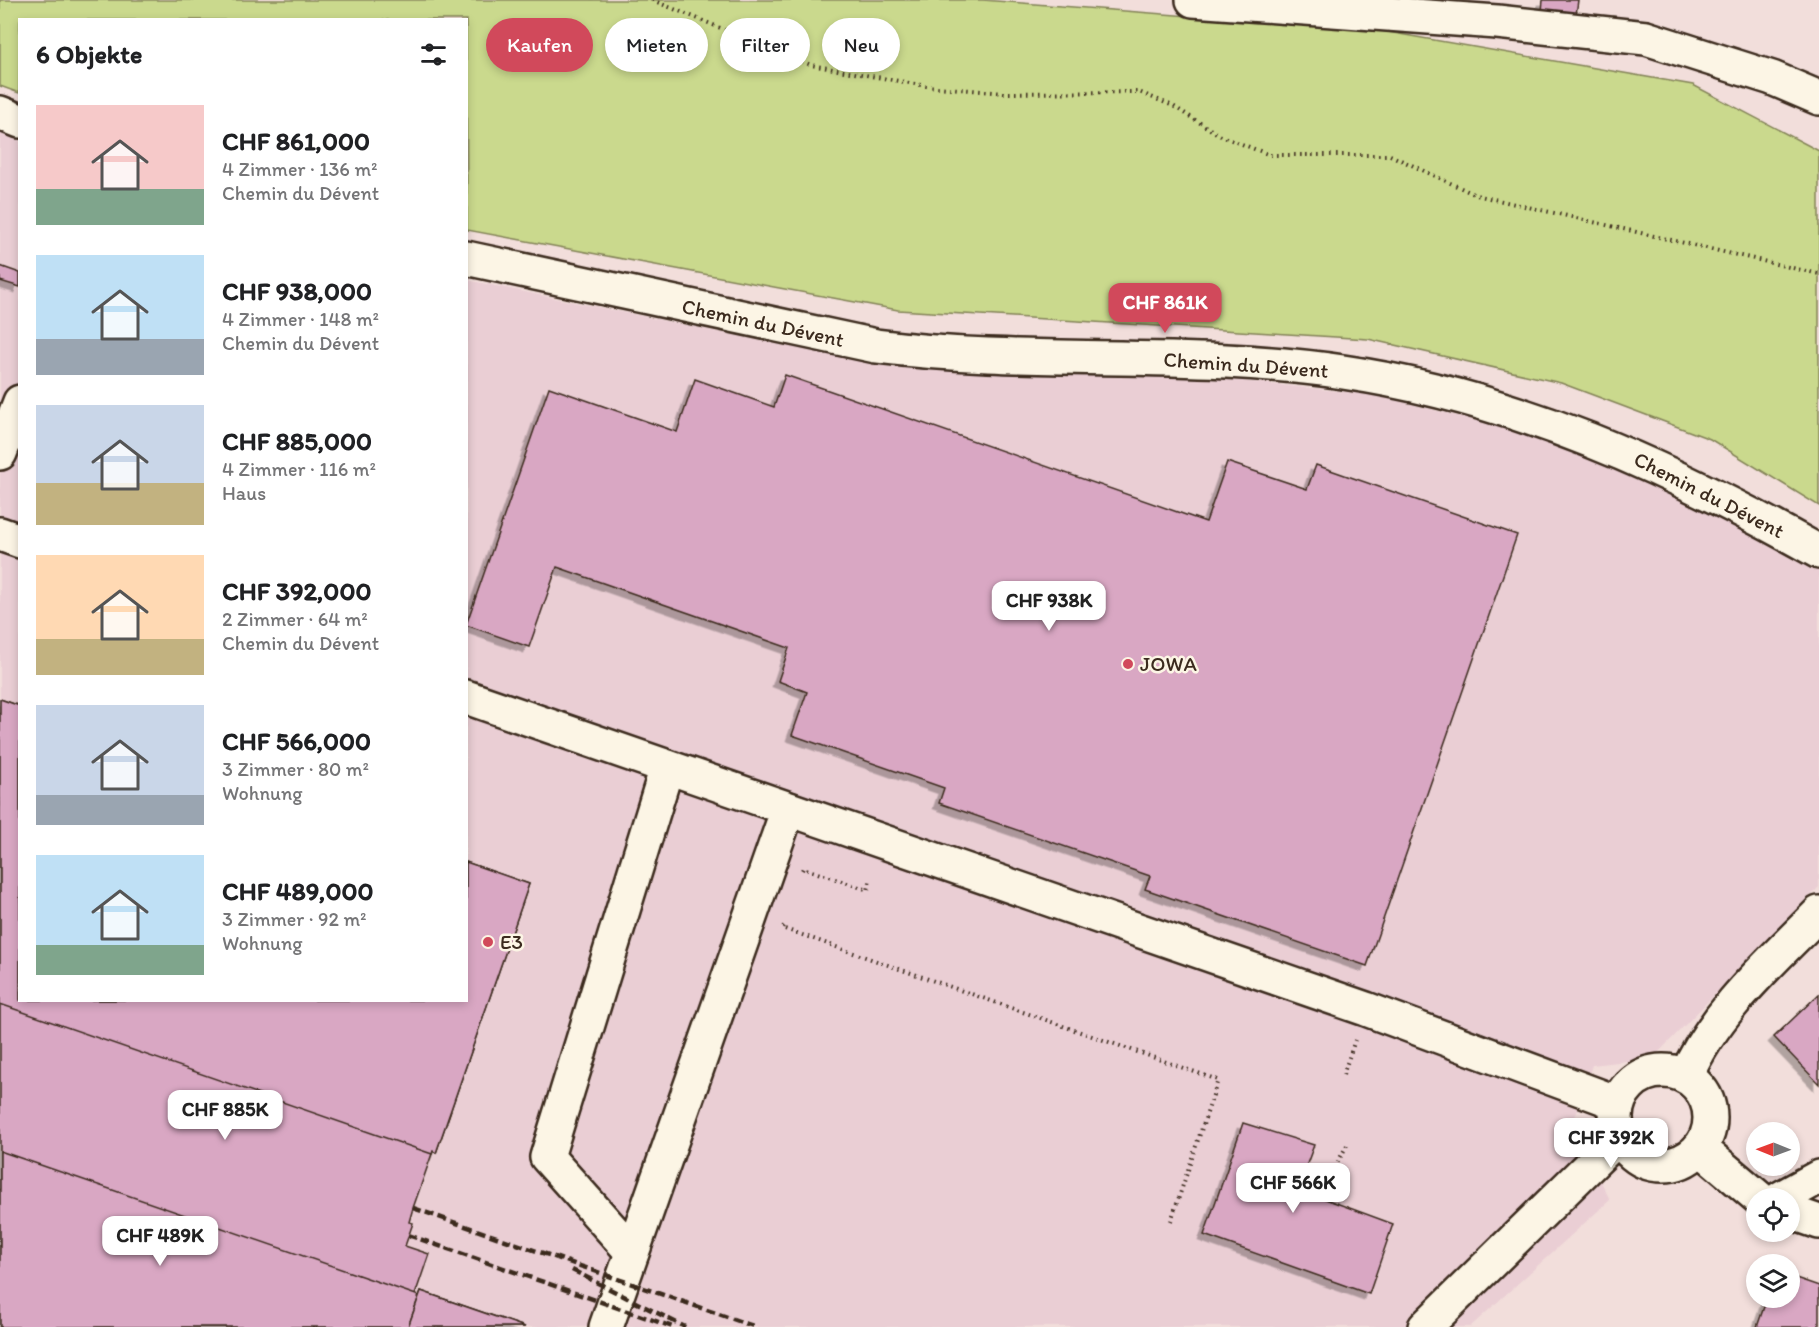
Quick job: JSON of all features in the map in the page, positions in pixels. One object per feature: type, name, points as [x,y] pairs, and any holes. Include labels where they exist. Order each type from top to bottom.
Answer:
[{"type":"street","points":[[1193,0],[1497,22],[1646,38],[1772,78],[1819,98]]},
{"type":"street","points":[[0,113],[18,120]]},
{"type":"street","name":"Chemin du Dévent","points":[[468,258],[876,346],[969,355],[1226,361],[1344,372],[1401,383],[1515,413],[1624,452],[1730,502],[1819,552]]},
{"type":"street","points":[[0,453],[18,407]]},
{"type":"street","points":[[0,534],[18,540]]},
{"type":"street","points":[[468,697],[788,809],[886,840],[1355,1005],[1618,1103]]},
{"type":"street","points":[[632,1251],[547,1157],[666,766]]},
{"type":"street","points":[[606,1327],[788,809]]},
{"type":"street","points":[[1686,1076],[1706,1037],[1727,1010],[1819,913]]},
{"type":"street","points":[[1671,1070],[1686,1076],[1697,1084],[1710,1109],[1711,1123],[1700,1148],[1688,1159],[1673,1165],[1656,1165],[1634,1155],[1619,1137],[1615,1120],[1618,1103],[1626,1088],[1638,1077],[1653,1071],[1671,1070]]},
{"type":"street","points":[[1425,1327],[1619,1137]]},
{"type":"street","points":[[1700,1148],[1747,1188]]},
{"type":"street","points":[[1799,1188],[1819,1177]]},
{"type":"street","points":[[1800,1215],[1819,1222]]},
{"type":"path","points":[[652,0],[811,65],[926,86],[1004,93],[1139,92],[1173,106],[1221,136],[1270,155],[1390,155],[1476,195],[1819,274]]},
{"type":"path","points":[[800,876],[802,868],[868,890],[872,878]]},
{"type":"path","points":[[784,925],[782,928],[1218,1080],[1171,1221]]},
{"type":"path","points":[[1343,1075],[1356,1037]]},
{"type":"path","points":[[1311,1185],[1333,1171],[1347,1145]]},
{"type":"shaded area","points":[[0,133],[18,140],[18,1002],[468,1002],[468,280],[894,368],[1195,376],[1375,395],[1549,439],[1675,492],[1819,571],[1819,887],[1653,1058],[1592,1065],[1573,1124],[1610,1200],[1470,1327],[0,1327]]},
{"type":"green space","points":[[0,0],[983,0],[1382,31],[1693,85],[1819,151],[1819,506],[1710,439],[1561,383],[1368,339],[898,310],[468,230],[468,18],[18,18],[18,93],[0,86]]},
{"type":"building","points":[[1543,0],[1578,0],[1576,15],[1542,11]]},
{"type":"building","points":[[0,266],[18,272],[18,286],[0,281]]},
{"type":"building","name":"JOWA","points":[[785,375],[1206,522],[1227,462],[1307,489],[1316,465],[1517,535],[1367,966],[1145,889],[1150,876],[939,803],[944,788],[792,735],[807,692],[778,681],[789,648],[557,567],[529,647],[468,626],[468,619],[549,387],[677,432],[695,379],[774,407]]},
{"type":"building","points":[[0,699],[18,705],[18,1002],[468,1002],[468,863],[529,884],[436,1153],[433,1151],[413,1208],[409,1222],[413,1223],[405,1246],[429,1254],[415,1295],[419,1296],[421,1291],[525,1327],[0,1327]]},
{"type":"building","name":"E3","points":[[0,699],[18,705],[18,1002],[468,1002],[468,863],[529,884],[436,1153],[433,1151],[432,1154],[0,1004]]},
{"type":"building","points":[[1819,994],[1819,1084],[1774,1037]]},
{"type":"building","points":[[1243,1123],[1314,1145],[1304,1172],[1317,1196],[1393,1224],[1369,1294],[1204,1235]]},
{"type":"building","points":[[0,1151],[419,1296],[408,1327],[0,1327]]},
{"type":"building","points":[[1800,1279],[1819,1286],[1819,1327],[1757,1327],[1764,1308],[1800,1308]]},
{"type":"building","points":[[421,1291],[525,1327],[408,1327]]},
{"type":"railway","points":[[413,1208],[756,1327]]},
{"type":"railway","points":[[408,1235],[673,1327]]},
{"type":"railway","points":[[572,1270],[685,1327]]},
{"type":"place","name":"JOWA","points":[[1128,664]]},
{"type":"place","name":"E3","points":[[488,942]]}]
